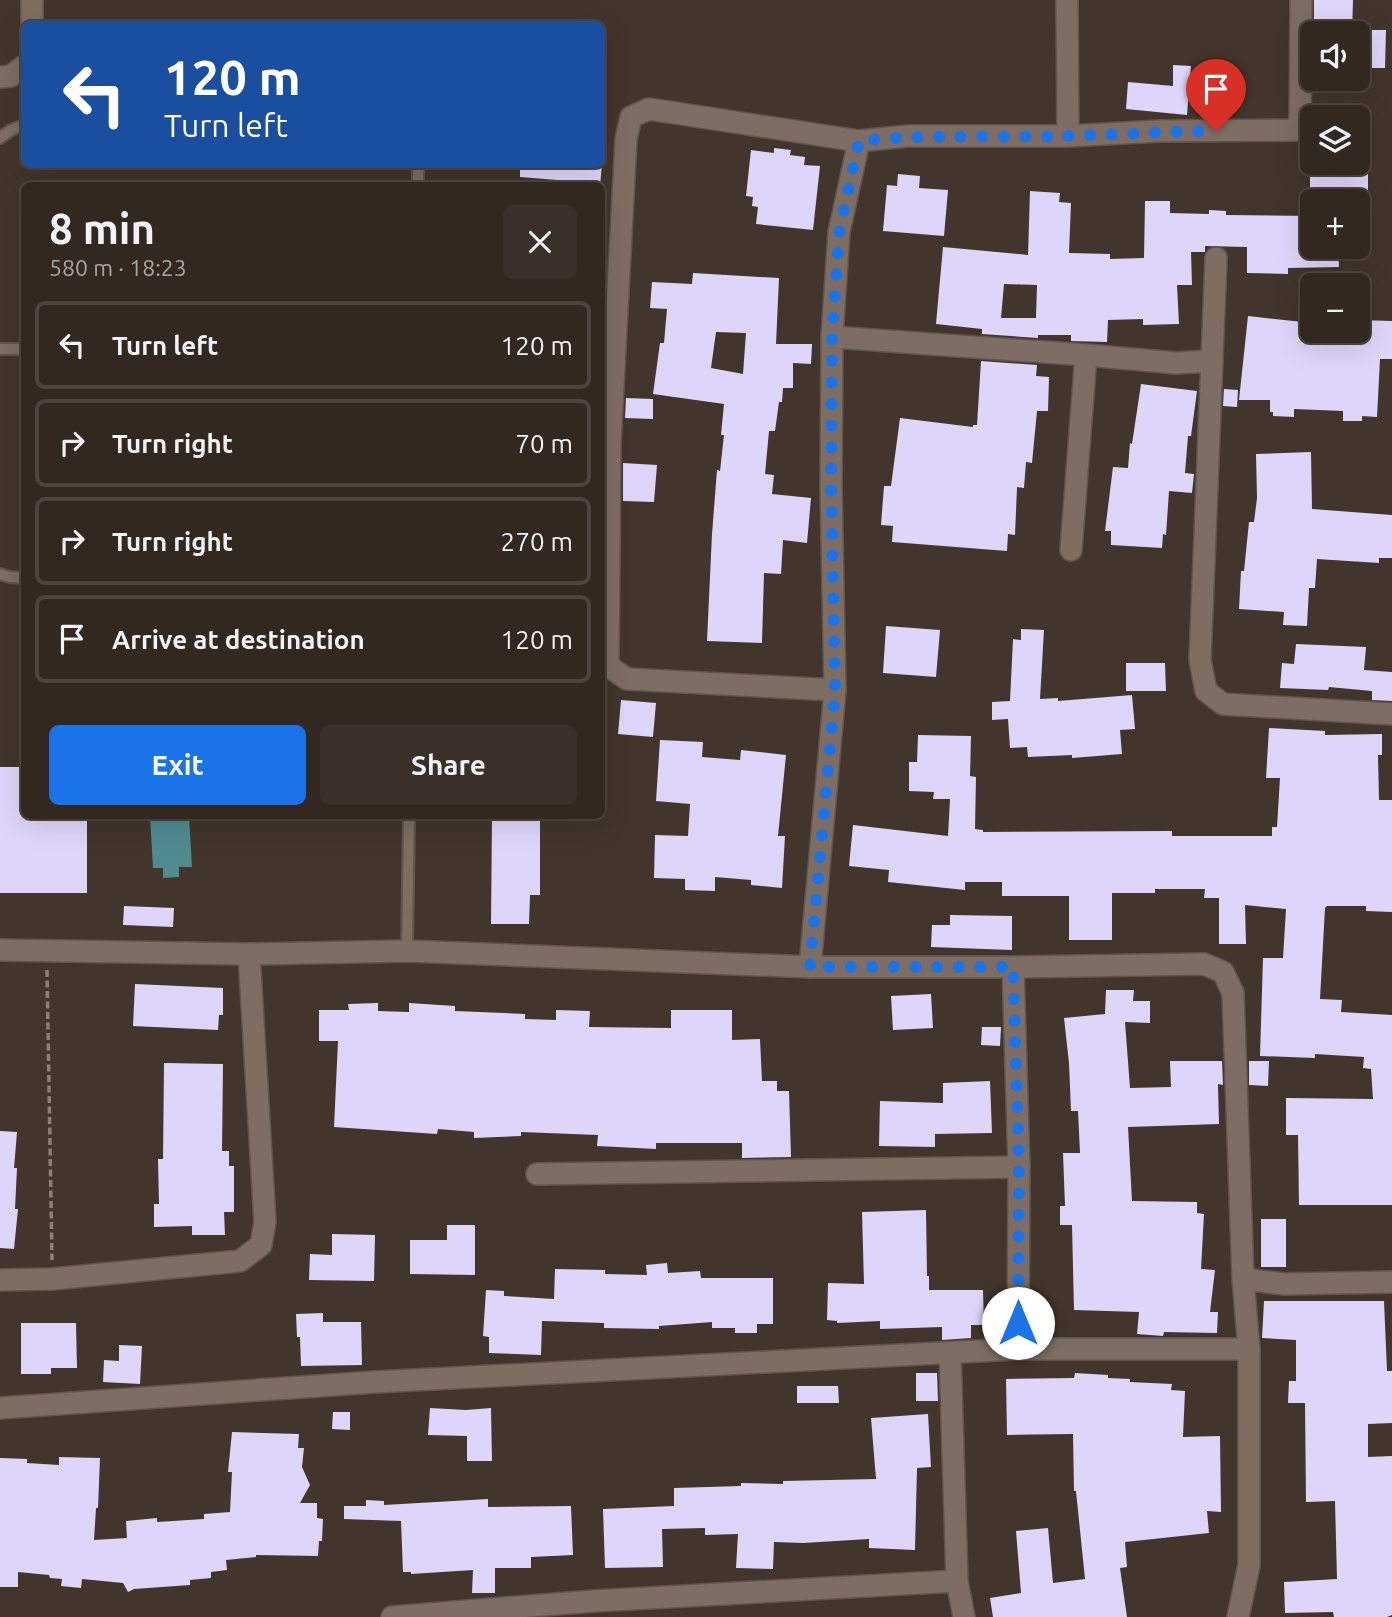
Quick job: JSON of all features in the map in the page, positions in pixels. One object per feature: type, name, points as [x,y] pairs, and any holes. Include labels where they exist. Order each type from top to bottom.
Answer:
[{"type":"street","points":[[32,0],[32,21]]},
{"type":"street","points":[[1067,0],[1068,136]]},
{"type":"street","points":[[835,690],[627,679],[608,666],[610,443],[626,139],[631,117],[649,109],[859,141],[908,136],[1068,136],[1160,131],[1300,130],[1301,0]]},
{"type":"street","points":[[0,77],[11,76],[21,68]]},
{"type":"street","points":[[810,967],[835,690],[831,486],[832,337],[839,232],[859,141]]},
{"type":"street","points":[[1216,258],[1200,660],[1206,691],[1223,704],[1392,714]]},
{"type":"street","points":[[832,337],[1176,363],[1212,361]]},
{"type":"street","points":[[1070,550],[1086,355]]},
{"type":"street","points":[[0,950],[250,954],[407,951],[810,967],[1204,964],[1223,972],[1233,993],[1243,1279],[1249,1349],[1249,1565],[1238,1617]]},
{"type":"street","points":[[0,1280],[52,1279],[240,1261],[261,1245],[265,1222],[250,954]]},
{"type":"street","points":[[1013,967],[1019,1167],[1018,1349]]},
{"type":"street","points":[[537,1174],[1019,1167]]},
{"type":"street","points":[[1243,1279],[1284,1284],[1392,1282]]},
{"type":"street","points":[[0,1408],[375,1382],[1018,1349],[1249,1349]]},
{"type":"street","points":[[950,1353],[957,1581],[964,1617]]},
{"type":"street","points":[[392,1617],[594,1601],[957,1581]]},
{"type":"lane","points":[[0,138],[21,126]]},
{"type":"lane","points":[[0,349],[21,349]]},
{"type":"lane","points":[[0,574],[21,578]]},
{"type":"lane","points":[[407,951],[409,819]]},
{"type":"path","points":[[47,951],[52,1279]]},
{"type":"water","points":[[150,819],[189,819],[192,867],[179,867],[179,877],[163,878],[163,868],[153,868]]},
{"type":"building","points":[[1314,0],[1353,0],[1352,21],[1314,21]]},
{"type":"building","points":[[1370,30],[1386,30],[1385,68],[1370,68]]},
{"type":"building","points":[[1173,65],[1191,66],[1187,115],[1126,109],[1128,82],[1173,86]]},
{"type":"building","points":[[774,148],[791,150],[790,155],[805,157],[804,165],[820,166],[813,230],[756,224],[758,207],[752,206],[753,197],[746,196],[751,150],[774,153]]},
{"type":"building","points":[[520,168],[602,168],[600,182],[557,182],[520,177]]},
{"type":"building","points":[[898,174],[920,176],[919,188],[948,190],[944,236],[883,231],[887,185],[897,186]]},
{"type":"building","points":[[1310,175],[1368,175],[1368,189],[1310,189]]},
{"type":"building","points":[[1030,191],[1060,193],[1059,202],[1071,203],[1069,253],[1110,254],[1110,259],[1144,258],[1145,201],[1170,201],[1170,213],[1209,214],[1209,210],[1226,211],[1226,215],[1300,216],[1300,259],[1339,259],[1339,267],[1288,268],[1288,274],[1247,273],[1247,247],[1205,246],[1205,252],[1191,252],[1192,285],[1177,285],[1179,324],[1143,325],[1143,319],[1108,320],[1107,342],[1071,341],[1071,335],[1038,335],[1038,338],[982,334],[982,329],[936,324],[943,247],[1028,255]],"holes":[[[1004,284],[1037,285],[1036,318],[1001,318]]]},
{"type":"building","points":[[693,273],[779,278],[776,344],[812,344],[811,364],[793,363],[793,388],[783,388],[775,431],[769,431],[765,474],[774,475],[772,494],[811,498],[807,543],[783,540],[781,574],[764,573],[762,643],[707,641],[712,534],[717,470],[720,471],[724,435],[721,435],[724,404],[653,394],[660,343],[664,343],[667,309],[650,308],[652,282],[692,284]],"holes":[[[716,332],[746,333],[743,374],[711,368]]]},
{"type":"building","points":[[1248,316],[1300,322],[1300,343],[1370,343],[1370,320],[1392,321],[1392,359],[1380,359],[1377,417],[1362,416],[1362,421],[1343,421],[1343,411],[1294,409],[1294,417],[1273,416],[1273,412],[1270,412],[1270,400],[1239,400]]},
{"type":"building","points":[[981,361],[1037,365],[1036,376],[1049,377],[1048,411],[1037,411],[1032,463],[1026,462],[1024,488],[1017,487],[1015,535],[1008,534],[1007,551],[892,542],[893,526],[881,525],[884,486],[891,486],[900,418],[973,427],[977,425]]},
{"type":"building","points":[[1141,384],[1197,391],[1191,436],[1188,436],[1185,473],[1194,474],[1192,493],[1169,491],[1166,535],[1163,534],[1162,548],[1111,545],[1111,531],[1105,531],[1113,467],[1128,468]]},
{"type":"building","points":[[1224,389],[1238,390],[1237,407],[1223,406]]},
{"type":"building","points":[[626,398],[653,399],[653,419],[625,418]]},
{"type":"building","points":[[1311,452],[1312,509],[1392,515],[1392,558],[1379,558],[1379,563],[1317,559],[1315,588],[1309,588],[1307,626],[1283,625],[1284,612],[1239,609],[1241,571],[1244,571],[1249,522],[1254,522],[1257,498],[1256,454]]},
{"type":"building","points":[[623,463],[657,465],[654,502],[623,501]]},
{"type":"building","points":[[886,626],[940,630],[936,677],[883,673]]},
{"type":"building","points":[[1021,629],[1044,630],[1040,699],[1058,698],[1058,701],[1132,695],[1135,729],[1120,730],[1122,754],[1072,758],[1072,755],[1028,757],[1027,747],[1010,748],[1008,719],[992,720],[992,702],[1010,701],[1013,639],[1021,640]]},
{"type":"building","points":[[1296,644],[1366,647],[1364,670],[1392,672],[1392,701],[1372,700],[1372,691],[1329,687],[1328,690],[1280,688],[1282,663],[1294,664]]},
{"type":"building","points":[[1126,663],[1165,663],[1166,691],[1126,691]]},
{"type":"building","points":[[621,700],[656,703],[653,737],[618,734]]},
{"type":"building","points":[[1269,728],[1325,731],[1325,735],[1382,734],[1382,755],[1378,755],[1379,800],[1392,800],[1392,912],[1366,911],[1366,906],[1325,908],[1320,999],[1342,1000],[1341,1012],[1392,1015],[1392,1205],[1299,1205],[1298,1135],[1286,1135],[1286,1098],[1373,1099],[1371,1069],[1363,1068],[1364,1057],[1315,1054],[1315,1058],[1260,1056],[1263,958],[1283,958],[1286,909],[1245,905],[1246,944],[1219,944],[1219,898],[1204,898],[1205,889],[1155,889],[1155,893],[1112,893],[1112,940],[1069,940],[1069,896],[1002,896],[1002,882],[965,882],[965,890],[888,882],[889,870],[849,866],[853,825],[948,836],[950,799],[933,799],[934,792],[909,791],[909,762],[917,762],[918,735],[971,736],[970,776],[976,777],[975,829],[983,832],[1172,831],[1172,836],[1272,836],[1272,827],[1277,827],[1280,778],[1266,778]]},
{"type":"building","points":[[660,740],[703,742],[702,757],[740,760],[741,750],[786,755],[778,836],[785,836],[782,888],[751,885],[751,880],[715,877],[715,891],[685,890],[685,879],[654,878],[655,835],[688,836],[690,804],[656,801]]},
{"type":"building","points":[[0,767],[21,767],[21,819],[87,819],[87,893],[0,893]]},
{"type":"building","points":[[492,819],[540,819],[540,895],[530,895],[529,924],[491,924]]},
{"type":"building","points":[[124,906],[174,908],[173,927],[123,925]]},
{"type":"building","points":[[950,915],[1012,916],[1012,950],[931,947],[932,925],[950,925]]},
{"type":"building","points":[[135,984],[223,988],[223,1015],[219,1015],[218,1030],[133,1026]]},
{"type":"building","points":[[1106,990],[1134,990],[1133,1001],[1150,1001],[1150,1023],[1125,1022],[1130,1088],[1171,1087],[1170,1061],[1222,1061],[1223,1085],[1218,1084],[1219,1124],[1128,1127],[1132,1201],[1197,1202],[1197,1213],[1204,1214],[1201,1269],[1215,1270],[1210,1312],[1218,1312],[1217,1333],[1164,1332],[1163,1336],[1137,1334],[1139,1312],[1074,1310],[1072,1225],[1060,1225],[1060,1206],[1065,1206],[1063,1153],[1080,1153],[1078,1111],[1071,1111],[1064,1018],[1105,1014]]},
{"type":"building","points":[[931,994],[933,1028],[893,1030],[891,996]]},
{"type":"building","points":[[378,1003],[378,1011],[409,1012],[409,1003],[455,1006],[455,1011],[525,1014],[525,1019],[556,1020],[556,1010],[590,1011],[589,1027],[671,1028],[671,1010],[732,1010],[732,1040],[760,1039],[762,1081],[777,1081],[777,1091],[789,1091],[791,1157],[742,1158],[742,1143],[656,1143],[656,1149],[597,1146],[598,1135],[521,1132],[521,1136],[474,1138],[474,1132],[438,1129],[437,1134],[334,1127],[338,1041],[319,1041],[319,1010],[349,1010],[348,1004]]},
{"type":"building","points":[[982,1027],[1001,1027],[1000,1046],[981,1045]]},
{"type":"building","points":[[1249,1061],[1269,1061],[1268,1086],[1249,1085]]},
{"type":"building","points":[[164,1063],[223,1064],[222,1151],[229,1151],[229,1166],[234,1166],[234,1212],[224,1212],[225,1235],[192,1235],[192,1226],[154,1227],[154,1204],[159,1204],[158,1159],[163,1159]]},
{"type":"building","points":[[990,1081],[992,1133],[935,1134],[935,1147],[879,1146],[880,1101],[943,1103],[943,1083]]},
{"type":"building","points":[[0,1131],[17,1132],[14,1168],[17,1168],[15,1209],[18,1209],[14,1249],[0,1248]]},
{"type":"building","points":[[926,1210],[929,1290],[983,1290],[984,1325],[971,1325],[971,1338],[942,1340],[942,1327],[880,1329],[880,1321],[837,1323],[827,1320],[828,1283],[864,1284],[862,1212]]},
{"type":"building","points":[[1261,1219],[1286,1219],[1286,1267],[1261,1267]]},
{"type":"building","points":[[447,1225],[475,1225],[475,1275],[410,1274],[410,1240],[447,1240]]},
{"type":"building","points":[[332,1234],[375,1235],[374,1281],[309,1280],[310,1254],[332,1255]]},
{"type":"building","points":[[667,1263],[668,1273],[700,1271],[701,1278],[773,1278],[773,1324],[757,1324],[757,1333],[735,1333],[735,1328],[712,1328],[712,1322],[659,1326],[659,1329],[604,1328],[604,1323],[542,1321],[541,1355],[489,1353],[489,1337],[483,1336],[486,1290],[504,1291],[504,1296],[554,1299],[555,1269],[605,1270],[605,1274],[647,1275],[646,1265]]},
{"type":"building","points":[[1264,1301],[1384,1301],[1387,1371],[1392,1371],[1392,1423],[1368,1424],[1368,1457],[1392,1456],[1392,1615],[1387,1617],[1334,1617],[1333,1612],[1285,1613],[1284,1582],[1337,1579],[1335,1501],[1306,1502],[1305,1403],[1288,1403],[1289,1381],[1296,1381],[1296,1340],[1262,1338]]},
{"type":"building","points":[[323,1313],[323,1322],[361,1322],[362,1365],[301,1366],[296,1314]]},
{"type":"building","points":[[21,1323],[76,1323],[77,1368],[51,1368],[51,1374],[21,1374]]},
{"type":"building","points":[[119,1345],[142,1346],[140,1384],[103,1382],[104,1360],[119,1361]]},
{"type":"building","points":[[916,1373],[937,1373],[938,1401],[916,1401]]},
{"type":"building","points":[[1075,1373],[1108,1375],[1108,1378],[1130,1379],[1130,1382],[1172,1384],[1171,1390],[1185,1391],[1183,1437],[1220,1436],[1221,1512],[1207,1511],[1209,1533],[1125,1542],[1127,1567],[1120,1568],[1127,1617],[993,1617],[990,1598],[1021,1593],[1016,1531],[1048,1528],[1053,1583],[1085,1579],[1074,1491],[1073,1434],[1007,1435],[1006,1379],[1074,1378]]},
{"type":"building","points":[[797,1386],[838,1386],[839,1403],[797,1403]]},
{"type":"building","points":[[430,1408],[491,1408],[492,1461],[467,1461],[467,1436],[428,1435]]},
{"type":"building","points":[[333,1412],[350,1412],[350,1430],[332,1429]]},
{"type":"building","points":[[928,1414],[931,1467],[917,1468],[915,1550],[869,1548],[869,1539],[774,1542],[773,1569],[736,1568],[738,1534],[705,1535],[705,1528],[662,1529],[663,1567],[605,1568],[603,1509],[674,1506],[674,1488],[741,1486],[741,1483],[783,1484],[783,1481],[876,1479],[871,1418]]},
{"type":"building","points":[[232,1432],[299,1434],[298,1448],[304,1448],[302,1467],[310,1485],[300,1503],[317,1503],[317,1518],[323,1519],[318,1556],[256,1555],[226,1560],[227,1570],[211,1572],[211,1578],[190,1580],[190,1585],[134,1589],[128,1592],[123,1583],[82,1579],[81,1588],[61,1586],[62,1579],[18,1572],[18,1587],[0,1587],[0,1458],[27,1459],[27,1463],[59,1465],[59,1457],[100,1458],[94,1540],[127,1538],[126,1521],[157,1518],[157,1522],[204,1519],[204,1514],[230,1512],[232,1472],[228,1472]]},
{"type":"building","points":[[488,1499],[488,1507],[571,1506],[573,1555],[531,1557],[531,1568],[495,1568],[495,1593],[472,1593],[473,1570],[411,1574],[403,1572],[401,1521],[344,1519],[344,1506],[366,1506],[366,1500],[384,1501],[384,1505]]},
{"type":"route","points":[[1018,1323],[1019,1167],[1013,967],[810,967],[835,690],[831,486],[832,337],[839,232],[859,141],[908,136],[1068,136],[1216,131]]}]
